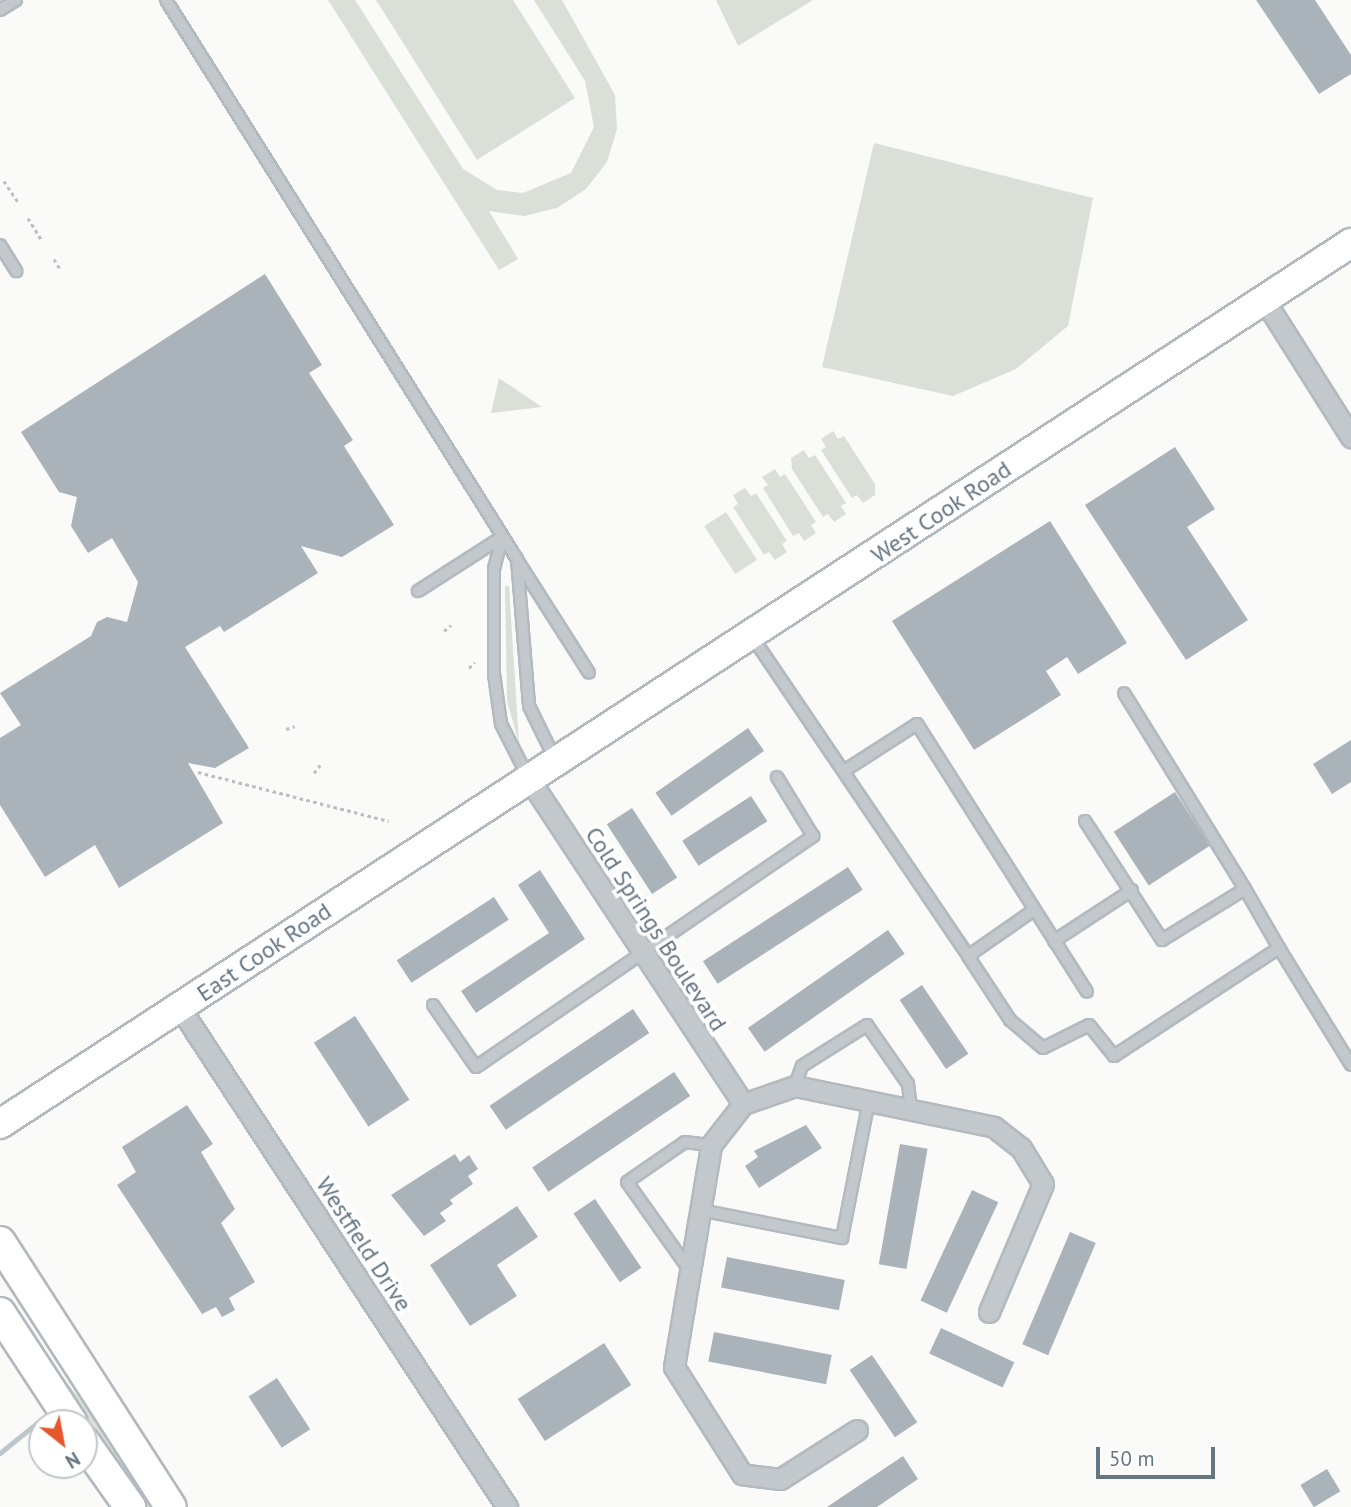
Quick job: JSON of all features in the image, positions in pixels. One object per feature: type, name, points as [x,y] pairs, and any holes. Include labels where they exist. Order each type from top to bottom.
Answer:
[{"type":"main road","name":"West Cook Road","points":[[529,779],[753,638],[1263,298],[1351,243]]},
{"type":"main road","name":"East Cook Road","points":[[0,1124],[529,779]]},
{"type":"main road","points":[[0,1242],[171,1507]]},
{"type":"main road","points":[[0,1313],[63,1409]]},
{"type":"main road","points":[[98,1461],[130,1507]]},
{"type":"street","points":[[1263,298],[1351,437]]},
{"type":"street","name":"Cold Springs Boulevard","points":[[529,779],[641,954],[743,1104]]},
{"type":"street","name":"Westfield Drive","points":[[180,1008],[508,1507]]},
{"type":"street","points":[[857,1430],[780,1479],[742,1474],[674,1367],[711,1145],[743,1104],[795,1086],[994,1127],[1021,1148],[1043,1184],[989,1312]]},
{"type":"lane","points":[[0,10],[16,0]]},
{"type":"lane","points":[[166,0],[589,673]]},
{"type":"lane","points":[[0,245],[16,271]]},
{"type":"lane","points":[[418,591],[502,537]]},
{"type":"lane","points":[[502,537],[494,568],[494,674],[501,724],[529,779]]},
{"type":"lane","points":[[517,559],[529,706],[557,762]]},
{"type":"lane","points":[[753,638],[847,769],[1010,1020],[1043,1048],[1089,1025],[1114,1056],[1279,948]]},
{"type":"lane","points":[[1124,694],[1351,1065]]},
{"type":"lane","points":[[847,769],[918,724],[1087,992]]},
{"type":"lane","points":[[433,1005],[476,1066],[813,836],[777,777]]},
{"type":"lane","points":[[1086,821],[1162,940],[1245,889]]},
{"type":"lane","points":[[1054,941],[1132,890]]},
{"type":"lane","points":[[968,956],[1034,910]]},
{"type":"lane","points":[[795,1086],[802,1066],[867,1025],[908,1084],[911,1109]]},
{"type":"lane","points":[[700,1210],[842,1238],[869,1101]]},
{"type":"lane","points":[[690,1271],[627,1182],[685,1142],[711,1145]]},
{"type":"path","points":[[4,181],[19,204]]},
{"type":"path","points":[[28,218],[43,242]]},
{"type":"path","points":[[54,259],[61,270]]},
{"type":"path","points":[[444,631],[451,625]]},
{"type":"path","points":[[468,668],[475,663]]},
{"type":"path","points":[[286,729],[295,726]]},
{"type":"path","points":[[314,773],[320,765]]},
{"type":"path","points":[[198,772],[389,821]]},
{"type":"shaded area","points":[[328,0],[355,0],[463,169],[497,190],[523,193],[571,173],[594,127],[585,81],[534,0],[562,0],[615,95],[617,129],[607,162],[586,189],[557,208],[524,216],[489,211],[518,259],[499,270]]},
{"type":"shaded area","points":[[376,0],[513,0],[575,98],[477,160]]},
{"type":"shaded area","points":[[716,0],[813,0],[738,46]]},
{"type":"shaded area","points":[[874,143],[1093,198],[1068,326],[1016,369],[953,396],[822,367]]},
{"type":"shaded area","points":[[499,378],[542,407],[491,413]]},
{"type":"shaded area","points":[[833,431],[838,439],[844,436],[875,484],[875,495],[863,503],[857,495],[852,498],[821,450],[826,447],[821,439]]},
{"type":"shaded area","points":[[804,450],[809,458],[815,455],[846,503],[841,506],[846,514],[834,522],[828,514],[823,517],[792,469],[791,458]]},
{"type":"shaded area","points":[[775,469],[780,477],[785,474],[816,522],[811,525],[816,533],[804,541],[799,533],[793,536],[763,488],[768,485],[762,477]]},
{"type":"shaded area","points":[[745,488],[751,496],[756,493],[787,541],[782,544],[787,552],[775,560],[769,552],[764,555],[733,507],[738,504],[733,495]]},
{"type":"shaded area","points":[[726,512],[757,560],[735,574],[704,526]]},
{"type":"shaded area","points":[[505,586],[509,586],[519,743],[507,701]]},
{"type":"shaded area","points":[[21,1326],[88,1409],[76,1409]]},
{"type":"shaded area","points":[[98,1421],[156,1507],[141,1507],[98,1442]]},
{"type":"building","points":[[1256,0],[1315,0],[1351,55],[1351,74],[1319,94]]},
{"type":"building","points":[[265,274],[322,365],[309,373],[353,440],[344,446],[394,525],[342,557],[301,546],[318,573],[224,632],[220,626],[185,647],[249,748],[215,768],[188,763],[223,823],[119,888],[95,845],[45,877],[0,805],[0,738],[21,725],[0,693],[91,636],[97,622],[107,617],[127,622],[138,582],[112,538],[88,553],[71,526],[77,497],[59,492],[21,432]]},
{"type":"building","points":[[1175,447],[1215,509],[1187,527],[1248,620],[1186,660],[1085,505]]},
{"type":"building","points":[[1050,521],[1127,643],[1078,674],[1067,657],[1046,671],[1061,695],[974,750],[892,621]]},
{"type":"building","points":[[748,728],[764,751],[671,816],[655,793]]},
{"type":"building","points":[[1351,740],[1351,782],[1332,794],[1313,764]]},
{"type":"building","points":[[1175,792],[1210,846],[1149,885],[1114,832]]},
{"type":"building","points":[[751,796],[767,821],[699,866],[682,841]]},
{"type":"building","points":[[632,808],[677,878],[652,894],[607,824]]},
{"type":"building","points":[[848,867],[863,890],[718,984],[703,961]]},
{"type":"building","points":[[540,870],[585,939],[476,1013],[461,991],[549,933],[518,885]]},
{"type":"building","points":[[494,897],[509,920],[411,983],[397,960]]},
{"type":"building","points":[[888,930],[905,954],[765,1052],[748,1028]]},
{"type":"building","points":[[922,985],[968,1054],[946,1069],[900,1000]]},
{"type":"building","points":[[633,1009],[649,1033],[506,1130],[490,1106]]},
{"type":"building","points":[[355,1016],[409,1100],[368,1127],[314,1043]]},
{"type":"building","points":[[674,1072],[690,1096],[548,1192],[532,1168]]},
{"type":"building","points":[[187,1105],[213,1144],[201,1152],[235,1209],[221,1223],[255,1282],[229,1298],[235,1310],[222,1317],[216,1307],[202,1314],[117,1185],[136,1172],[122,1147]]},
{"type":"building","points":[[806,1125],[822,1148],[759,1188],[745,1166],[758,1157],[754,1151]]},
{"type":"building","points":[[900,1144],[928,1149],[906,1269],[879,1264]]},
{"type":"building","points":[[455,1154],[460,1162],[469,1155],[478,1169],[468,1176],[473,1184],[450,1200],[453,1204],[440,1213],[446,1221],[424,1236],[391,1195]]},
{"type":"building","points":[[972,1190],[998,1202],[947,1313],[920,1301]]},
{"type":"building","points":[[595,1199],[641,1268],[620,1282],[573,1214]]},
{"type":"building","points":[[517,1206],[538,1237],[497,1265],[517,1296],[470,1326],[430,1265]]},
{"type":"building","points":[[1070,1232],[1096,1243],[1048,1355],[1022,1344]]},
{"type":"building","points":[[727,1257],[845,1280],[839,1310],[721,1287]]},
{"type":"building","points":[[941,1328],[1014,1362],[1003,1388],[929,1353]]},
{"type":"building","points":[[714,1332],[832,1355],[826,1384],[708,1361]]},
{"type":"building","points":[[604,1343],[631,1385],[545,1441],[518,1399]]},
{"type":"building","points":[[872,1355],[917,1422],[895,1437],[850,1370]]},
{"type":"building","points":[[277,1378],[310,1429],[282,1448],[248,1397]]},
{"type":"building","points":[[903,1456],[918,1479],[877,1507],[827,1507]]},
{"type":"building","points":[[1327,1469],[1340,1491],[1314,1507],[1300,1485]]},
{"type":"waterway","points":[[0,1453],[28,1430]]}]
